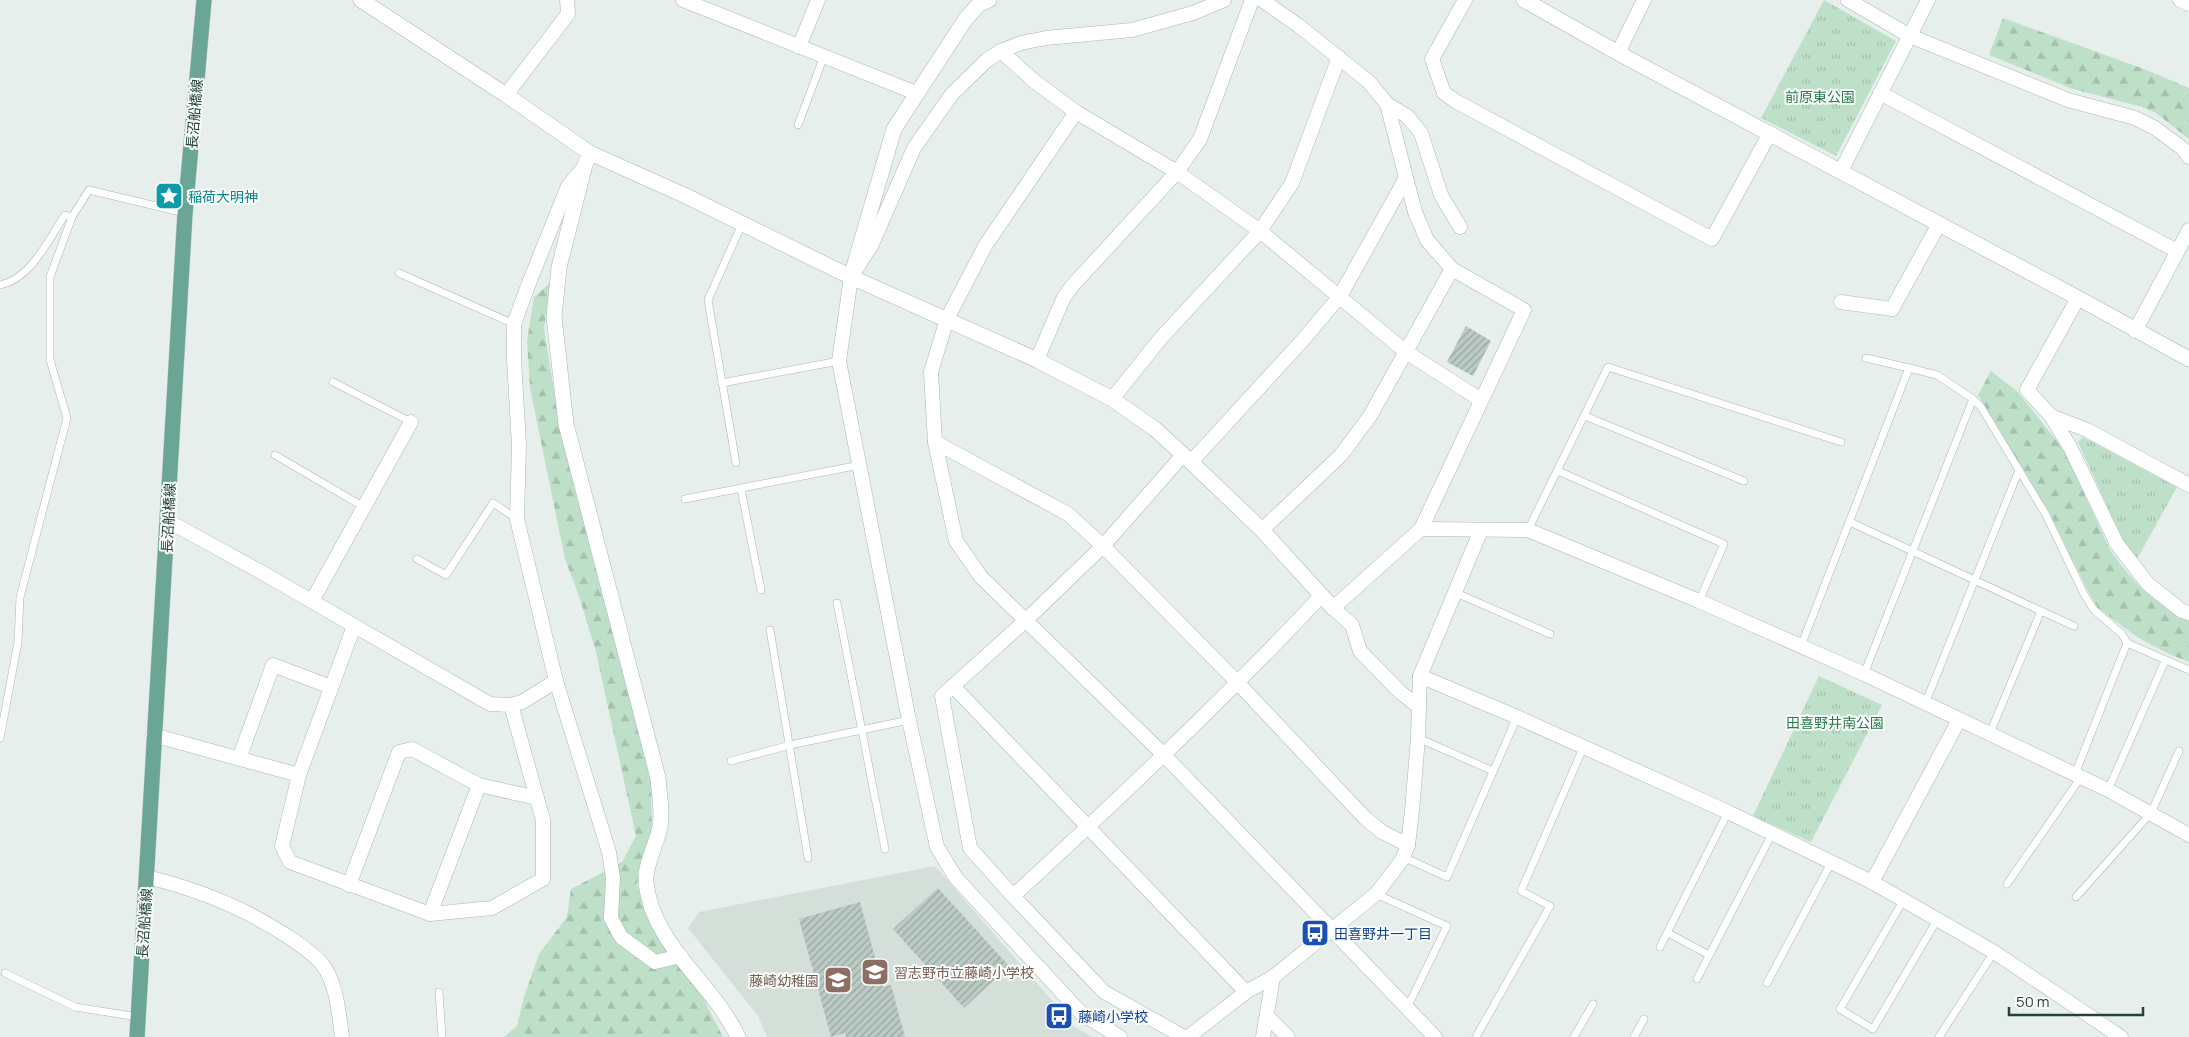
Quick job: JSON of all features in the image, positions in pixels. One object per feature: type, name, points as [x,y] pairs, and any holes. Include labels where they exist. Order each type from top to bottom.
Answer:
[{"type":"main road","name":"長沼船橋線","points":[[137,1037],[147,877],[153,735],[168,521],[185,213],[204,0]]},
{"type":"street","points":[[361,0],[506,95],[588,159],[742,224],[851,277],[1037,360],[1112,400],[1154,430],[1187,458],[1262,530],[1332,608],[1352,625],[1360,650],[1400,692],[1418,706]]},
{"type":"street","points":[[506,95],[568,14],[567,0]]},
{"type":"street","points":[[683,0],[916,93]]},
{"type":"street","points":[[799,47],[818,0]]},
{"type":"street","points":[[851,277],[872,244],[914,148],[952,94],[987,60],[1002,51],[1022,43],[1046,38],[1132,30],[1194,13],[1224,0]]},
{"type":"street","points":[[1037,360],[1064,297],[1177,172],[1200,138],[1252,0]]},
{"type":"street","points":[[1262,0],[1339,57],[1369,82],[1387,104],[1407,116],[1421,132],[1441,195],[1460,227]]},
{"type":"street","points":[[1465,0],[1432,59],[1444,93],[1457,102],[1712,239],[1770,133]]},
{"type":"street","points":[[1524,0],[1618,53],[2189,359]]},
{"type":"street","points":[[1618,53],[1644,0]]},
{"type":"street","points":[[1848,0],[1910,36],[2068,100],[2136,118],[2155,128],[2182,148],[2189,157]]},
{"type":"street","points":[[1841,171],[1928,0]]},
{"type":"street","points":[[2180,0],[2189,4]]},
{"type":"street","points":[[982,1],[965,20],[894,129],[851,277],[840,361],[909,720],[937,847],[956,878],[1082,1014],[1120,1037]]},
{"type":"street","points":[[1002,51],[1034,80],[1076,112],[1177,172],[1260,231],[1406,352],[1481,400]]},
{"type":"street","points":[[1112,400],[1161,338],[1260,231],[1292,183],[1339,57]]},
{"type":"street","points":[[1880,93],[2177,251]]},
{"type":"street","points":[[1332,608],[1421,529],[1524,310],[1452,269],[1427,240],[1415,212],[1387,104]]},
{"type":"street","points":[[1076,112],[985,246],[947,319],[931,372],[935,442],[956,541],[981,577],[1163,754],[1330,930],[1435,1037]]},
{"type":"street","points":[[588,159],[568,186],[528,283],[514,324],[519,445],[517,519],[556,682],[609,852],[613,878],[611,918],[621,937],[654,962],[681,956]]},
{"type":"street","points":[[588,159],[559,267],[554,317],[566,424],[658,778],[660,825],[646,880],[651,907],[658,924],[720,1006],[738,1037]]},
{"type":"street","points":[[1406,178],[1340,296],[1302,341],[1103,546],[1025,621],[942,696],[970,848],[1104,992],[1186,1037],[1246,992],[1273,977],[1376,894],[1405,851],[1418,738],[1420,676],[1481,530]]},
{"type":"street","points":[[1841,302],[1892,309],[1939,224]]},
{"type":"street","points":[[2135,331],[2189,230]]},
{"type":"street","points":[[1262,530],[1341,455],[1370,416],[1452,269]]},
{"type":"street","points":[[2078,298],[2027,390],[2050,416],[2070,447],[2116,544],[2148,584],[2182,611],[2189,613]]},
{"type":"street","points":[[2050,416],[2088,430],[2188,482]]},
{"type":"street","points":[[312,601],[411,422]]},
{"type":"street","points":[[935,442],[1068,514],[1103,546],[1238,683],[1365,818],[1405,851]]},
{"type":"street","points":[[168,521],[312,601],[490,704],[511,705],[522,702],[556,682]]},
{"type":"street","points":[[1421,529],[1528,530],[1699,601],[1864,674],[2078,775],[2189,835]]},
{"type":"street","points":[[1013,896],[1088,828],[1238,683],[1321,596]]},
{"type":"street","points":[[354,626],[299,775],[282,846],[290,862],[430,914],[492,908],[543,879],[544,820],[511,705]]},
{"type":"street","points":[[239,759],[273,665],[331,686]]},
{"type":"street","points":[[1420,676],[1584,746],[1728,812],[1872,882],[1994,952],[2116,1036]]},
{"type":"street","points":[[953,686],[1246,992]]},
{"type":"street","points":[[1872,882],[1959,720]]},
{"type":"street","points":[[153,735],[299,775]]},
{"type":"street","points":[[349,885],[399,752],[412,750],[479,785],[537,798]]},
{"type":"street","points":[[430,914],[479,785]]},
{"type":"street","points":[[147,877],[182,886],[232,904],[268,923],[303,946],[323,965],[336,995],[342,1037]]},
{"type":"street","points":[[1264,1037],[1273,977]]},
{"type":"street","points":[[1268,1016],[1288,1037]]},
{"type":"lane","points":[[798,125],[824,56]]},
{"type":"lane","points":[[0,738],[18,642],[20,596],[67,418],[50,360],[50,277],[72,217],[89,190],[185,213]]},
{"type":"lane","points":[[0,286],[19,278],[36,259],[65,215],[72,217]]},
{"type":"lane","points":[[736,463],[708,300],[742,224]]},
{"type":"lane","points":[[399,273],[514,324]]},
{"type":"lane","points":[[1866,358],[1937,374],[1973,399],[1981,407],[2046,515],[2084,594],[2094,610],[2122,634],[2127,643],[2189,670]]},
{"type":"lane","points":[[722,383],[840,361]]},
{"type":"lane","points":[[1528,530],[1608,367],[1841,442]]},
{"type":"lane","points":[[1801,646],[1909,368]]},
{"type":"lane","points":[[332,382],[411,422]]},
{"type":"lane","points":[[1864,674],[1973,399]]},
{"type":"lane","points":[[1585,416],[1744,481]]},
{"type":"lane","points":[[275,455],[364,507]]},
{"type":"lane","points":[[684,499],[860,465]]},
{"type":"lane","points":[[1925,704],[2019,470]]},
{"type":"lane","points":[[1558,471],[1724,544],[1699,601]]},
{"type":"lane","points":[[741,489],[761,590]]},
{"type":"lane","points":[[417,559],[446,576],[493,503],[517,519]]},
{"type":"lane","points":[[1850,522],[2074,626]]},
{"type":"lane","points":[[1454,592],[1550,634]]},
{"type":"lane","points":[[837,603],[860,730],[885,849]]},
{"type":"lane","points":[[1990,734],[2041,611]]},
{"type":"lane","points":[[770,630],[808,858]]},
{"type":"lane","points":[[2008,884],[2078,775],[2127,643]]},
{"type":"lane","points":[[2108,790],[2165,661]]},
{"type":"lane","points":[[1405,851],[1447,877],[1517,717]]},
{"type":"lane","points":[[731,761],[790,745],[909,720]]},
{"type":"lane","points":[[1418,738],[1493,771]]},
{"type":"lane","points":[[1476,1037],[1550,906],[1521,891],[1584,746]]},
{"type":"lane","points":[[2076,897],[2151,813],[2179,751]]},
{"type":"lane","points":[[1660,947],[1728,812]]},
{"type":"lane","points":[[1697,979],[1772,834]]},
{"type":"lane","points":[[1767,983],[1831,863]]},
{"type":"lane","points":[[1376,894],[1447,926],[1407,1008]]},
{"type":"lane","points":[[1903,900],[1840,1009],[1874,1029],[1937,920]]},
{"type":"lane","points":[[1668,933],[1709,955]]},
{"type":"lane","points":[[1939,1037],[1994,952]]},
{"type":"lane","points":[[5,973],[76,1007],[138,1017]]},
{"type":"lane","points":[[439,992],[442,1037]]},
{"type":"lane","points":[[1574,1037],[1593,1004]]},
{"type":"lane","points":[[1634,1037],[1644,1019]]},
{"type":"shaded area","name":"習志野市立藤崎小学校","points":[[935,866],[1075,1027],[1092,1037],[767,1037],[758,1016],[688,928],[699,912]]},
{"type":"green space","name":"前原東公園","points":[[1824,0],[1896,41],[1836,156],[1761,118]]},
{"type":"green space","points":[[2003,18],[2144,69],[2189,88],[2189,139],[2156,113],[2142,107],[2073,89],[1989,55]]},
{"type":"green space","points":[[551,282],[544,328],[559,424],[651,778],[652,833],[637,884],[647,918],[696,984],[723,1037],[504,1037],[517,1026],[524,997],[539,954],[567,917],[571,889],[622,862],[636,836],[596,652],[579,596],[565,559],[530,388],[527,341],[534,297]]},
{"type":"green space","points":[[1991,371],[2017,391],[2064,450],[2110,550],[2125,570],[2143,590],[2178,617],[2189,621],[2189,662],[2137,637],[2098,608],[2049,512],[1978,395]]},
{"type":"green space","points":[[2083,437],[2177,487],[2137,559],[2122,539],[2078,442]]},
{"type":"green space","name":"田喜野井南公園","points":[[1819,676],[1882,705],[1811,842],[1753,816]]},
{"type":"building","points":[[1466,326],[1491,341],[1473,376],[1447,362]]},
{"type":"building","points":[[938,888],[1009,966],[964,1008],[893,929]]},
{"type":"building","points":[[860,902],[883,987],[891,985],[905,1037],[846,1037],[845,1033],[831,1037],[799,919]]},
{"type":"place","name":"稲荷大明神","points":[[169,196]]},
{"type":"place","name":"田喜野井一丁目","points":[[1315,933]]},
{"type":"place","name":"習志野市立藤崎小学校","points":[[875,972]]},
{"type":"place","name":"藤崎幼稚園","points":[[838,980]]},
{"type":"place","name":"藤崎小学校","points":[[1059,1016]]}]
